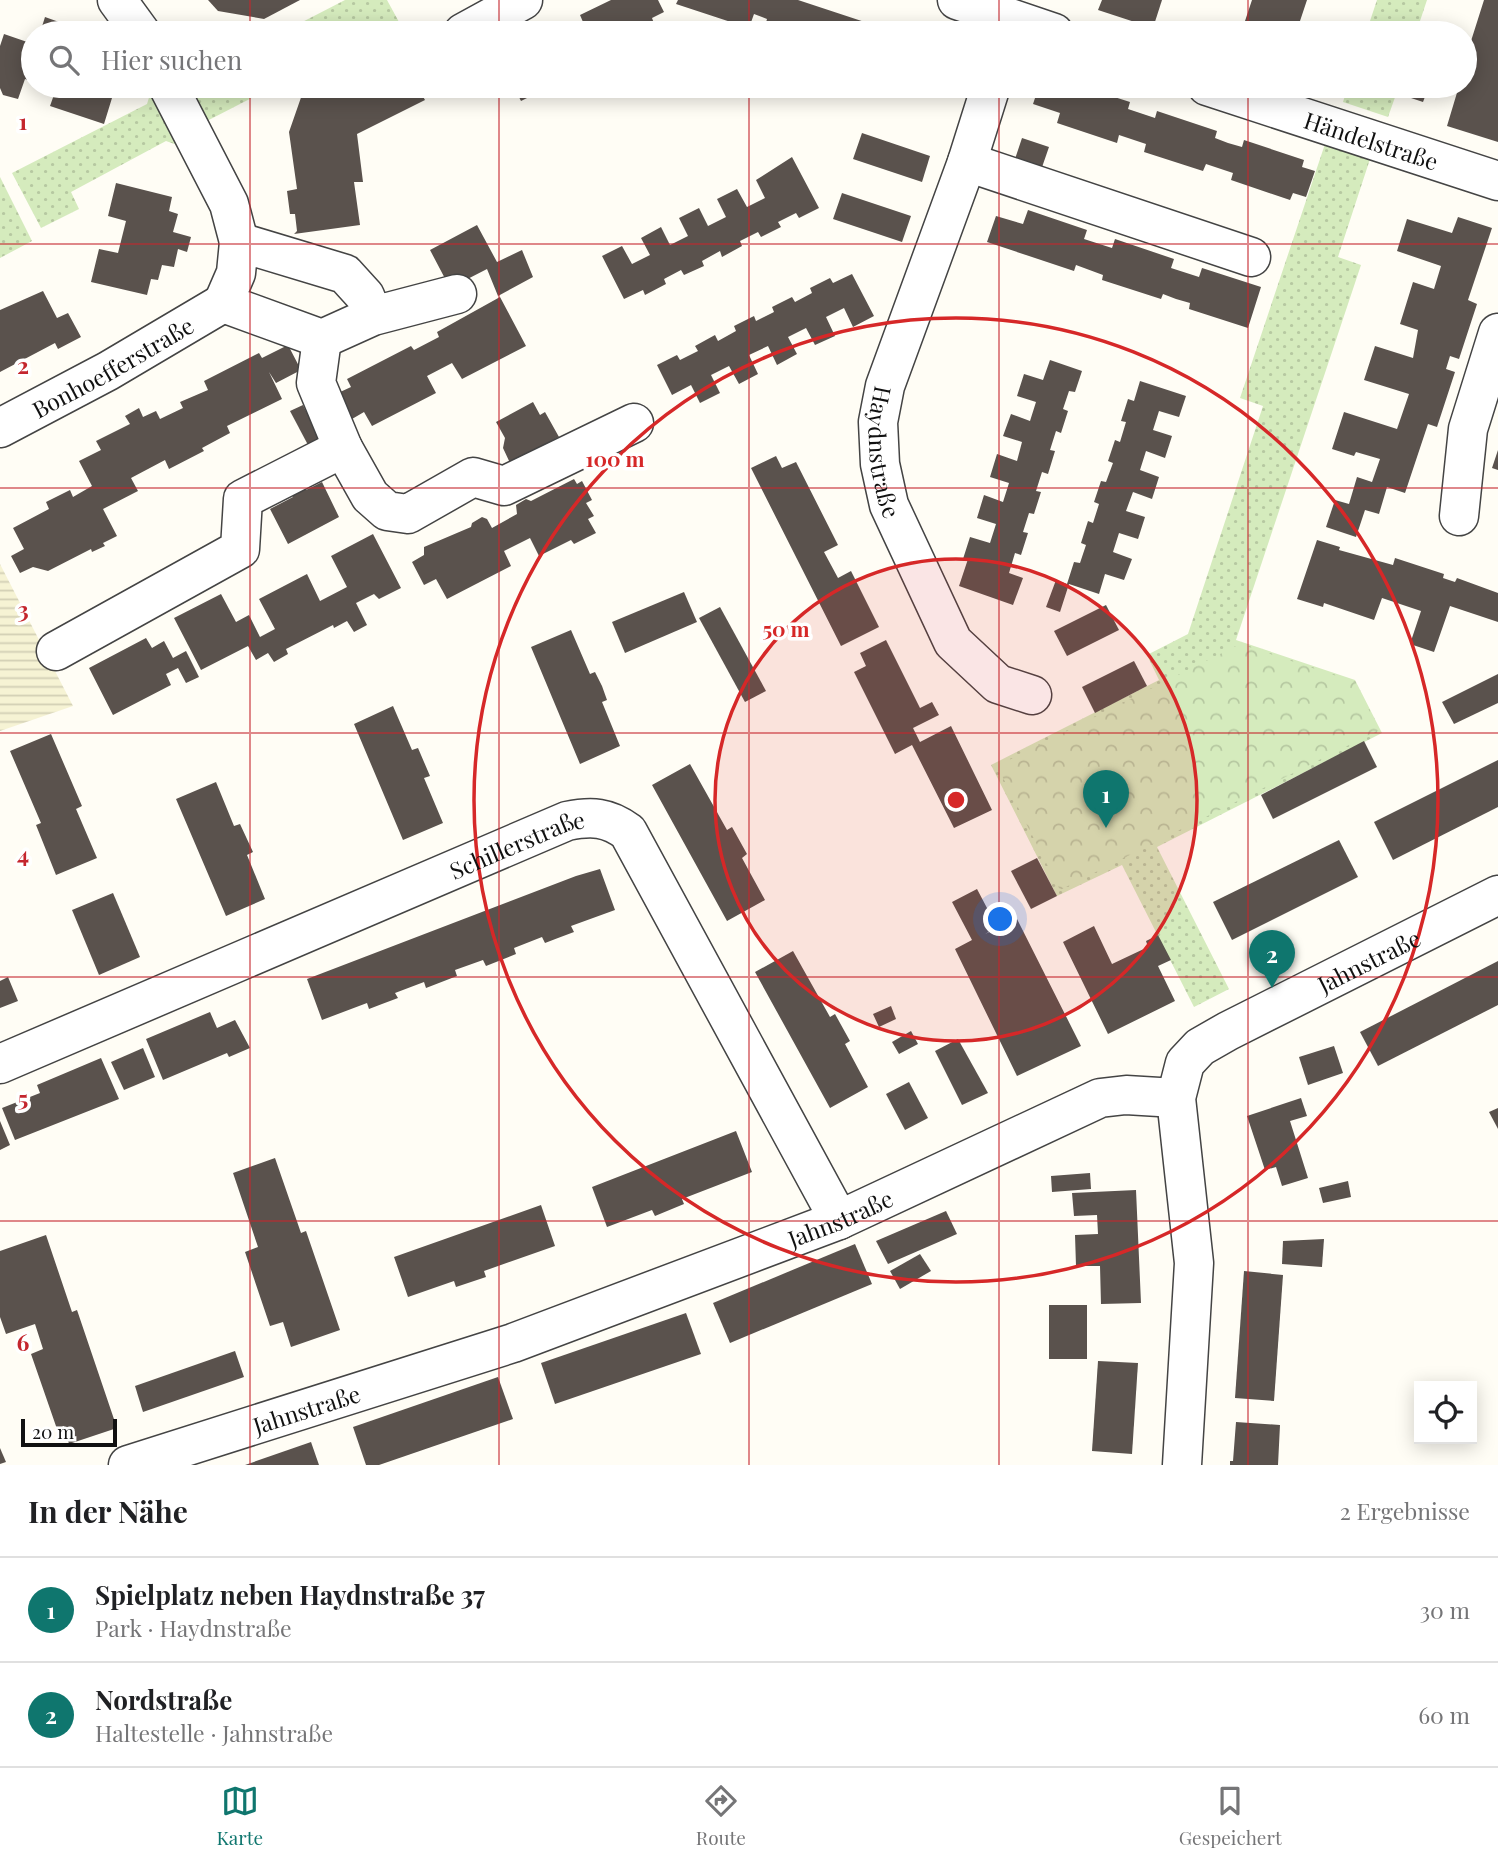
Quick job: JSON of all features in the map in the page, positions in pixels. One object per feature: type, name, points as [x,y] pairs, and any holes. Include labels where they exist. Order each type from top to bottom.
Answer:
[{"type":"street","points":[[117,0],[132,21]]},
{"type":"street","points":[[485,21],[523,0]]},
{"type":"street","points":[[957,0],[1000,21]]},
{"type":"street","points":[[174,98],[229,204],[239,242],[236,273],[223,303],[322,340],[373,316],[457,293]]},
{"type":"street","name":"Haydnstraße","points":[[987,98],[967,162],[885,386],[878,422],[880,464],[889,505],[953,642],[998,684],[1032,695]]},
{"type":"street","name":"Händelstraße","points":[[1244,98],[1498,181]]},
{"type":"street","points":[[967,162],[1251,257]]},
{"type":"street","points":[[239,242],[345,274],[365,296],[373,316]]},
{"type":"street","name":"Bonhoefferstraße","points":[[0,428],[108,371],[223,303]]},
{"type":"street","points":[[1459,516],[1468,429],[1498,332]]},
{"type":"street","points":[[322,340],[316,383],[343,449],[370,496],[387,511],[408,514],[473,477],[504,485],[634,423]]},
{"type":"street","points":[[55,651],[240,549],[243,499],[343,449]]},
{"type":"street","name":"Schillerstraße","points":[[0,1065],[567,821],[591,817],[614,821],[628,832],[839,1220]]},
{"type":"street","name":"Jahnstraße","points":[[128,1465],[513,1343],[839,1220],[1100,1098],[1176,1098],[1185,1063],[1200,1047],[1498,895]]},
{"type":"street","points":[[1176,1098],[1194,1263],[1182,1465]]},
{"type":"shaded area","points":[[0,564],[73,706],[0,731]]},
{"type":"green space","points":[[345,0],[387,0],[398,21],[304,21]]},
{"type":"green space","points":[[1377,0],[1427,0],[1420,21],[1370,21]]},
{"type":"green space","points":[[149,98],[157,98],[183,147],[166,141],[71,192],[79,209],[41,228],[12,173],[147,104]]},
{"type":"green space","points":[[190,98],[252,98],[203,123]]},
{"type":"green space","points":[[1344,98],[1395,98],[1388,117],[1343,102]]},
{"type":"green space","points":[[1325,144],[1370,159],[1338,257],[1361,265],[1236,640],[1355,680],[1382,733],[1157,847],[1229,989],[1194,1007],[1122,865],[1057,896],[991,765],[1159,680],[1147,655],[1188,634],[1263,406],[1240,398]]},
{"type":"green space","points":[[0,177],[32,241],[0,258]]},
{"type":"green space","points":[[1240,644],[1355,682],[1379,730],[1060,890],[997,766]]},
{"type":"building","points":[[208,0],[300,0],[264,19],[218,11]]},
{"type":"building","points":[[611,0],[658,0],[664,12],[652,18],[653,21],[583,21],[580,15]]},
{"type":"building","points":[[678,0],[798,0],[862,21],[766,21],[754,14],[752,21],[728,21],[676,4]]},
{"type":"building","points":[[1102,0],[1162,0],[1155,21],[1132,21],[1098,10]]},
{"type":"building","points":[[1252,0],[1307,0],[1300,21],[1245,21]]},
{"type":"building","points":[[1484,0],[1498,0],[1498,142],[1447,126],[1455,98],[1477,98],[1477,22]]},
{"type":"building","points":[[4,34],[21,40],[21,90],[18,99],[3,95],[0,88],[0,46]]},
{"type":"building","points":[[53,98],[112,98],[104,124],[50,106]]},
{"type":"building","points":[[301,98],[425,100],[357,134],[363,182],[354,182],[360,225],[294,234],[297,231],[295,214],[290,214],[287,191],[297,189],[289,132]]},
{"type":"building","points":[[1035,98],[1118,98],[1130,102],[1128,109],[1155,118],[1157,111],[1217,131],[1215,138],[1228,143],[1242,147],[1244,140],[1304,160],[1302,167],[1315,171],[1306,197],[1293,193],[1290,200],[1231,180],[1233,173],[1206,164],[1203,171],[1144,152],[1146,144],[1119,135],[1117,143],[1057,123],[1060,113],[1033,104]]},
{"type":"building","points":[[862,133],[930,156],[922,182],[853,159]]},
{"type":"building","points":[[1022,138],[1049,147],[1040,173],[1013,165]]},
{"type":"building","points":[[792,157],[819,208],[799,218],[796,213],[778,222],[781,227],[761,237],[758,232],[740,241],[742,246],[722,257],[720,251],[702,261],[704,266],[684,275],[681,270],[664,279],[666,284],[645,295],[643,290],[624,299],[602,256],[622,246],[632,264],[650,255],[641,238],[661,227],[670,245],[688,236],[679,218],[699,208],[708,226],[726,217],[717,199],[737,189],[747,207],[765,198],[756,180]]},
{"type":"building","points":[[116,183],[172,197],[169,211],[178,214],[173,232],[191,237],[187,252],[178,249],[174,267],[162,265],[158,280],[151,279],[147,295],[91,282],[99,249],[118,253],[126,221],[108,216]]},
{"type":"building","points":[[842,193],[911,216],[902,242],[833,219]]},
{"type":"building","points":[[1028,210],[1087,230],[1084,239],[1112,248],[1115,239],[1174,259],[1171,268],[1199,277],[1202,268],[1261,287],[1248,328],[1189,309],[1190,303],[1163,294],[1161,299],[1102,280],[1103,275],[1076,265],[1074,271],[987,242],[996,216],[1023,224]]},
{"type":"building","points":[[1458,217],[1492,228],[1468,300],[1477,304],[1459,359],[1450,356],[1446,369],[1455,372],[1437,427],[1428,424],[1405,493],[1387,487],[1379,514],[1365,510],[1356,537],[1326,527],[1335,500],[1349,504],[1357,477],[1372,482],[1380,459],[1356,452],[1354,456],[1332,449],[1344,412],[1397,429],[1409,394],[1364,380],[1375,346],[1413,358],[1418,330],[1400,324],[1413,282],[1434,289],[1441,266],[1397,251],[1407,219],[1452,233]]},
{"type":"building","points":[[477,225],[497,262],[522,250],[533,277],[498,296],[487,269],[450,288],[430,250]]},
{"type":"building","points":[[852,274],[874,316],[853,327],[844,308],[826,317],[835,336],[815,345],[806,328],[788,337],[797,354],[777,365],[768,346],[749,355],[758,374],[739,384],[729,366],[711,375],[720,393],[700,403],[691,385],[672,395],[657,365],[677,355],[680,360],[698,351],[695,346],[715,335],[718,341],[736,331],[734,326],[754,316],[756,321],[774,312],[772,307],[792,297],[795,302],[812,293],[810,288],[830,278],[833,283]]},
{"type":"building","points":[[43,291],[57,318],[68,313],[81,337],[58,349],[55,343],[0,372],[0,310]]},
{"type":"building","points":[[500,297],[526,346],[462,379],[452,363],[427,376],[436,393],[372,426],[364,412],[352,419],[338,393],[351,387],[347,379],[411,346],[414,350],[439,337],[437,332]]},
{"type":"building","points":[[288,345],[301,370],[276,383],[269,372],[282,399],[227,426],[230,433],[202,448],[204,451],[169,469],[165,460],[131,478],[138,491],[103,509],[117,536],[103,543],[105,546],[92,552],[91,549],[48,571],[33,567],[20,573],[11,556],[24,549],[13,528],[49,509],[46,502],[70,490],[73,497],[92,486],[79,461],[101,450],[96,441],[130,424],[125,416],[139,408],[143,417],[156,411],[160,419],[183,408],[180,402],[208,390],[204,381],[259,353],[262,358]]},
{"type":"building","points":[[1050,360],[1082,371],[1075,392],[1069,391],[1063,409],[1068,411],[1061,433],[1056,431],[1050,450],[1055,451],[1048,474],[1042,472],[1036,491],[1041,492],[1034,514],[1029,513],[1023,532],[1028,533],[1021,555],[1015,553],[1009,573],[1023,578],[1013,605],[959,586],[968,559],[963,559],[970,537],[990,543],[996,524],[977,518],[984,495],[1003,502],[1009,483],[990,477],[997,454],[1017,461],[1022,442],[1003,436],[1011,414],[1030,421],[1036,402],[1017,396],[1024,374],[1043,380]]},
{"type":"building","points":[[1140,381],[1186,396],[1179,417],[1159,411],[1153,430],[1172,436],[1165,458],[1146,451],[1140,470],[1159,477],[1152,499],[1133,492],[1126,511],[1145,517],[1138,539],[1119,533],[1113,552],[1132,559],[1124,580],[1105,574],[1099,594],[1069,584],[1060,612],[1046,607],[1056,580],[1067,584],[1074,562],[1080,563],[1086,545],[1081,543],[1088,521],[1093,523],[1099,504],[1094,502],[1101,481],[1106,482],[1113,463],[1108,461],[1115,440],[1120,442],[1126,422],[1121,421],[1128,399],[1134,401]]},
{"type":"building","points":[[533,402],[540,415],[545,412],[559,437],[510,463],[503,448],[505,438],[496,422]]},
{"type":"building","points":[[303,405],[320,439],[308,445],[290,411]]},
{"type":"building","points":[[1498,450],[1498,470],[1492,468]]},
{"type":"building","points":[[776,456],[782,468],[796,462],[838,545],[824,552],[838,578],[851,571],[879,627],[841,646],[751,468]]},
{"type":"building","points":[[574,479],[577,484],[582,481],[592,500],[586,503],[594,516],[588,519],[596,533],[574,544],[571,540],[539,556],[530,538],[504,551],[511,566],[447,599],[436,579],[424,585],[412,562],[424,555],[424,547],[471,527],[472,523],[482,517],[487,519],[492,528],[517,514],[516,505],[526,499],[531,501]]},
{"type":"building","points":[[322,482],[339,517],[288,544],[270,509],[293,497],[289,489],[302,483],[306,490]]},
{"type":"building","points":[[373,534],[401,588],[379,599],[374,594],[356,603],[367,625],[354,632],[347,621],[334,628],[333,625],[286,649],[288,654],[274,662],[268,653],[256,660],[248,646],[201,670],[174,618],[221,594],[236,622],[249,615],[260,637],[275,629],[259,599],[307,574],[320,601],[347,587],[331,556]]},
{"type":"building","points":[[1317,540],[1340,547],[1339,550],[1393,565],[1395,558],[1444,574],[1443,578],[1455,582],[1457,578],[1498,593],[1498,622],[1450,606],[1434,652],[1410,644],[1421,611],[1382,598],[1374,620],[1324,603],[1323,607],[1297,599]]},
{"type":"building","points":[[684,592],[697,622],[625,653],[612,622]]},
{"type":"building","points":[[1106,605],[1119,630],[1067,656],[1054,631]]},
{"type":"building","points":[[720,607],[766,691],[745,702],[699,618]]},
{"type":"building","points":[[571,630],[590,674],[595,672],[602,686],[607,700],[602,702],[620,746],[580,764],[531,647]]},
{"type":"building","points":[[146,638],[152,648],[164,641],[173,658],[186,651],[199,677],[186,683],[178,668],[166,674],[171,685],[113,715],[89,668]]},
{"type":"building","points":[[886,640],[920,708],[932,702],[939,715],[913,728],[920,742],[951,726],[992,810],[954,828],[912,745],[895,754],[854,672],[866,666],[860,653]]},
{"type":"building","points":[[1134,661],[1147,686],[1095,713],[1082,687]]},
{"type":"building","points":[[1498,674],[1498,703],[1454,724],[1442,702]]},
{"type":"building","points":[[393,706],[412,750],[418,748],[430,776],[424,778],[443,823],[403,840],[354,724]]},
{"type":"building","points":[[51,734],[82,806],[76,809],[97,858],[56,875],[36,825],[41,823],[10,751]]},
{"type":"building","points":[[1364,741],[1377,767],[1273,819],[1261,795]]},
{"type":"building","points":[[1498,760],[1498,807],[1393,860],[1374,822]]},
{"type":"building","points":[[690,764],[727,830],[732,827],[747,854],[742,858],[765,900],[727,921],[652,785]]},
{"type":"building","points":[[216,782],[234,826],[240,824],[253,852],[247,855],[265,899],[226,916],[176,799]]},
{"type":"building","points":[[1339,840],[1358,877],[1232,940],[1213,902]]},
{"type":"building","points":[[1037,858],[1057,896],[1031,909],[1011,871]]},
{"type":"building","points":[[600,869],[615,910],[571,926],[574,932],[545,943],[542,937],[514,948],[516,954],[486,966],[483,960],[455,970],[457,976],[426,988],[424,982],[395,993],[398,998],[369,1009],[367,1003],[322,1020],[307,979]]},
{"type":"building","points":[[977,889],[997,927],[985,934],[1017,919],[1081,1046],[1017,1076],[955,949],[972,940],[952,902]]},
{"type":"building","points":[[113,893],[140,957],[99,975],[72,910]]},
{"type":"building","points":[[1094,926],[1112,964],[1148,947],[1146,941],[1158,935],[1171,960],[1158,966],[1175,1001],[1108,1034],[1063,942]]},
{"type":"building","points":[[793,951],[830,1017],[835,1014],[850,1041],[845,1044],[868,1087],[830,1108],[755,972]]},
{"type":"building","points":[[1498,961],[1498,1005],[1378,1066],[1360,1032]]},
{"type":"building","points":[[8,977],[18,1001],[0,1008],[0,981]]},
{"type":"building","points":[[891,1006],[896,1019],[879,1027],[873,1014]]},
{"type":"building","points":[[210,1012],[217,1028],[235,1020],[250,1048],[229,1057],[227,1053],[163,1080],[146,1039]]},
{"type":"building","points":[[911,1031],[918,1044],[899,1054],[892,1042]]},
{"type":"building","points":[[958,1039],[988,1093],[962,1105],[935,1051]]},
{"type":"building","points":[[1334,1046],[1343,1073],[1308,1085],[1299,1057]]},
{"type":"building","points":[[143,1048],[155,1077],[124,1090],[111,1062]]},
{"type":"building","points":[[101,1058],[119,1099],[15,1140],[2,1108],[40,1093],[37,1085]]},
{"type":"building","points":[[909,1082],[928,1118],[905,1130],[886,1094]]},
{"type":"building","points":[[1301,1098],[1307,1116],[1290,1121],[1308,1178],[1282,1186],[1276,1167],[1265,1170],[1247,1116]]},
{"type":"building","points":[[1498,1108],[1498,1129],[1489,1112]]},
{"type":"building","points":[[0,1121],[10,1145],[0,1150]]},
{"type":"building","points":[[736,1131],[752,1172],[682,1199],[684,1204],[655,1216],[652,1210],[607,1227],[592,1187]]},
{"type":"building","points":[[275,1158],[301,1233],[306,1231],[340,1330],[291,1347],[283,1322],[270,1326],[245,1252],[258,1247],[233,1173]]},
{"type":"building","points":[[1090,1173],[1091,1189],[1052,1192],[1051,1176]]},
{"type":"building","points":[[1348,1181],[1351,1197],[1323,1203],[1319,1188]]},
{"type":"building","points":[[1136,1190],[1141,1303],[1101,1304],[1100,1266],[1076,1266],[1075,1235],[1098,1234],[1097,1215],[1074,1216],[1072,1193]]},
{"type":"building","points":[[541,1205],[555,1246],[484,1271],[486,1277],[456,1287],[454,1281],[408,1297],[394,1257]]},
{"type":"building","points":[[946,1211],[957,1234],[888,1264],[876,1241]]},
{"type":"building","points":[[46,1235],[72,1312],[77,1310],[117,1428],[69,1444],[64,1426],[57,1429],[31,1354],[43,1349],[35,1324],[6,1334],[0,1317],[0,1251]]},
{"type":"building","points":[[1324,1239],[1322,1267],[1282,1264],[1283,1241]]},
{"type":"building","points":[[855,1244],[872,1284],[730,1343],[713,1303]]},
{"type":"building","points":[[920,1254],[931,1271],[900,1289],[890,1271]]},
{"type":"building","points":[[1244,1271],[1283,1275],[1274,1401],[1235,1398]]},
{"type":"building","points":[[1049,1305],[1087,1305],[1087,1359],[1049,1359]]},
{"type":"building","points":[[686,1313],[701,1354],[555,1404],[541,1363]]},
{"type":"building","points":[[235,1351],[244,1377],[143,1412],[135,1386]]},
{"type":"building","points":[[1098,1361],[1138,1363],[1132,1454],[1092,1451]]},
{"type":"building","points":[[498,1377],[513,1419],[379,1465],[366,1465],[353,1427]]},
{"type":"building","points":[[1236,1422],[1280,1425],[1278,1465],[1230,1465],[1230,1461],[1233,1461]]},
{"type":"building","points":[[311,1442],[319,1465],[245,1465]]},
{"type":"building","points":[[0,1448],[6,1462],[0,1464]]},
{"type":"place","name":"Spielplatz neben Haydnstraße 37","points":[[1106,828]]},
{"type":"place","name":"Nordstraße","points":[[1272,988]]}]
